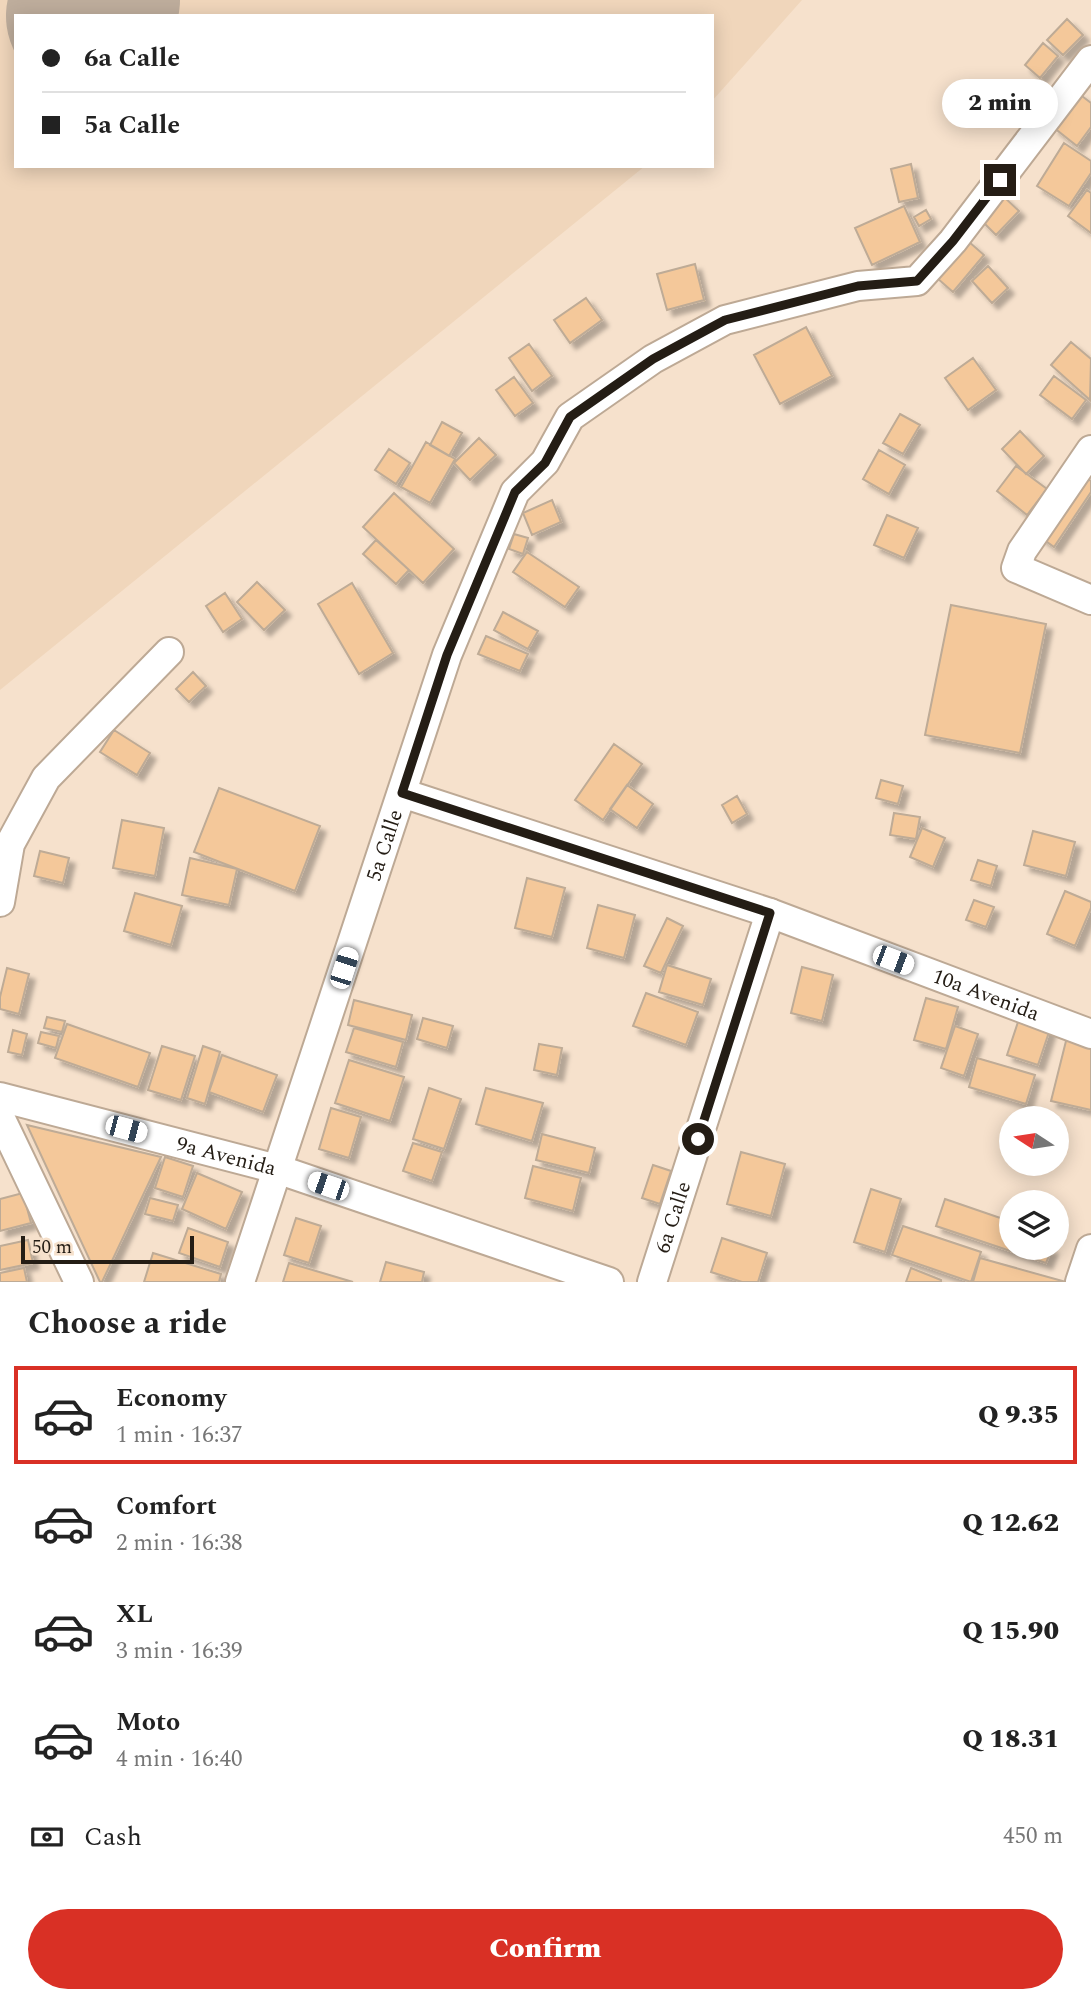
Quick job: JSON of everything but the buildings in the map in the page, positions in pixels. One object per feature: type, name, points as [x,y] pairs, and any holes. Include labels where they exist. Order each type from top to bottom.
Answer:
[{"type":"street","name":"5a Calle","points":[[240,1282],[447,655],[515,492],[545,463],[570,417],[653,359],[725,320],[858,286],[917,281],[953,241],[1086,74]]},
{"type":"street","points":[[1091,450],[1022,551],[1017,568],[1091,600]]},
{"type":"street","points":[[0,902],[10,844],[46,778],[169,652]]},
{"type":"street","name":"10a Avenida","points":[[402,793],[770,913],[1091,1034]]},
{"type":"street","name":"6a Calle","points":[[652,1282],[770,913]]},
{"type":"street","name":"9a Avenida","points":[[0,1097],[277,1169],[609,1282]]},
{"type":"street","points":[[0,1117],[79,1282]]},
{"type":"street","points":[[1080,1282],[1091,1248]]},
{"type":"shaded area","points":[[0,0],[802,0],[714,99],[714,14],[14,14],[14,168],[643,168],[0,690]]},
{"type":"runway","points":[[86,14],[102,0]]},
{"type":"route","points":[[698,1139],[770,913],[402,793],[447,655],[515,492],[545,463],[570,417],[653,359],[725,320],[858,286],[883,286],[917,281],[953,241],[1000,180]]}]
